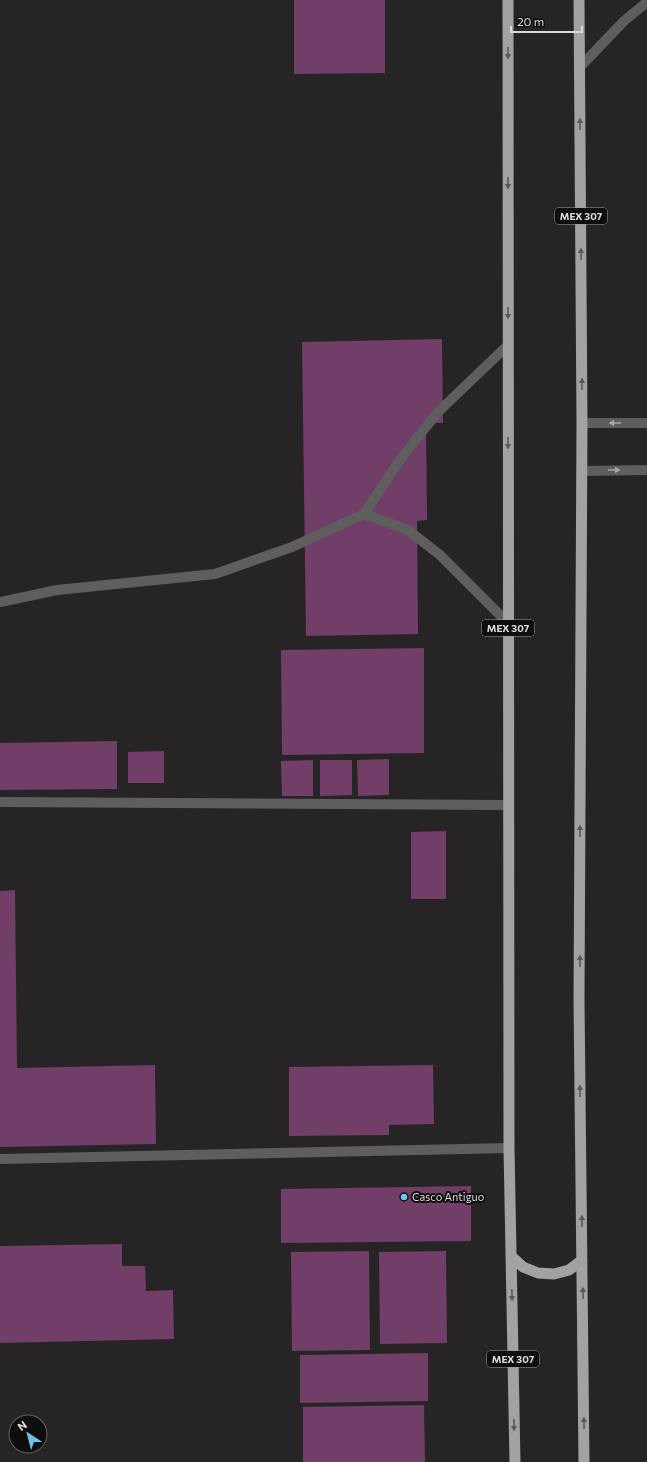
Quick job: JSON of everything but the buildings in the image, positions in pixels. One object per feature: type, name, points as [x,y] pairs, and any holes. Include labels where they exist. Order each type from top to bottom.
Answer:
[{"type":"highway","name":"MEX 307","points":[[508,0],[509,1148],[515,1462]]},
{"type":"highway","points":[[572,0],[579,5]]},
{"type":"highway","name":"MEX 307","points":[[579,5],[582,423],[579,1000],[584,1462]]},
{"type":"highway","points":[[512,1256],[523,1267],[538,1274],[554,1274],[569,1270],[582,1260]]},
{"type":"street","points":[[580,67],[624,21],[647,2]]},
{"type":"street","points":[[0,602],[57,590],[215,574],[292,547],[364,514],[400,460],[437,413],[508,345]]},
{"type":"street","points":[[582,423],[647,423]]},
{"type":"street","points":[[582,470],[647,470]]},
{"type":"street","points":[[364,514],[408,530],[440,555],[508,623]]},
{"type":"street","points":[[0,802],[508,805]]},
{"type":"street","points":[[0,1159],[509,1148]]},
{"type":"place","name":"Casco Antiguo","points":[[404,1197]]}]
